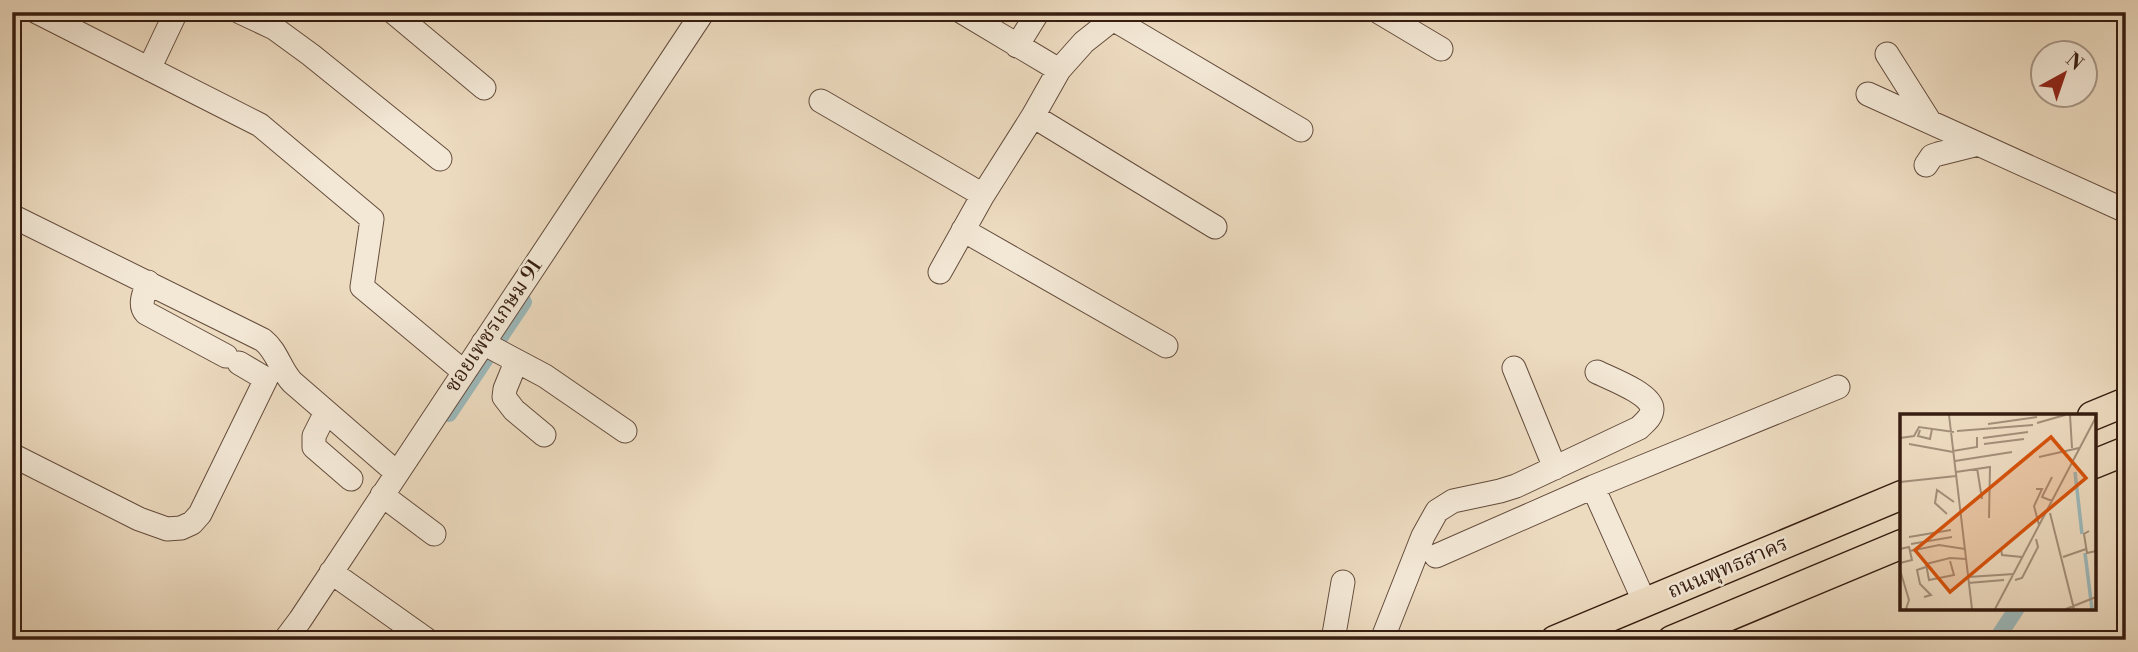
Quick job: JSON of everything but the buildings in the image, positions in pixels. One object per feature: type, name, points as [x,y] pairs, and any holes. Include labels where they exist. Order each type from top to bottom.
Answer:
[{"type":"main road","points":[[2096,414],[2126,402]]},
{"type":"main road","points":[[2096,463],[2126,451]]},
{"type":"main road","name":"ถนนพุทธสาคร","points":[[1555,640],[1900,496]]},
{"type":"main road","name":"ถนนพุทธสาคร","points":[[1672,640],[1900,545]]},
{"type":"street","points":[[37,12],[260,125],[372,219],[362,287],[464,372]]},
{"type":"street","points":[[149,69],[176,12]]},
{"type":"street","points":[[240,12],[274,28],[311,55],[440,159]]},
{"type":"street","points":[[393,12],[484,88]]},
{"type":"street","name":"ซอยเพชรเกษม 91","points":[[285,640],[342,580],[394,503],[397,473],[464,372],[502,353],[703,12]]},
{"type":"street","points":[[962,12],[1059,70]]},
{"type":"street","points":[[1017,46],[1038,12]]},
{"type":"street","points":[[1379,12],[1441,49]]},
{"type":"street","points":[[940,272],[1059,70],[1084,42],[1118,16],[1301,130]]},
{"type":"street","points":[[1887,54],[1930,122]]},
{"type":"street","points":[[1868,94],[2126,211]]},
{"type":"street","points":[[821,101],[983,195]]},
{"type":"street","points":[[1033,116],[1215,227]]},
{"type":"street","points":[[1926,165],[1932,156],[1938,153],[1979,144]]},
{"type":"street","points":[[12,216],[263,340],[271,346],[282,372],[292,382],[397,473]]},
{"type":"street","points":[[963,230],[1166,346]]},
{"type":"street","points":[[148,282],[142,304],[146,313],[266,379]]},
{"type":"street","points":[[502,353],[545,376],[625,431]]},
{"type":"street","points":[[502,353],[504,397],[514,410],[544,435]]},
{"type":"street","points":[[12,455],[138,519],[167,529],[181,528],[192,523],[200,514],[276,358]]},
{"type":"street","points":[[1514,368],[1555,468]]},
{"type":"street","points":[[1382,640],[1423,536],[1437,511],[1453,501],[1500,491],[1555,468],[1639,428],[1649,418],[1651,404],[1643,395],[1597,372]]},
{"type":"street","points":[[1436,556],[1593,487],[1838,387]]},
{"type":"street","points":[[326,412],[314,436],[314,447],[351,479]]},
{"type":"street","points":[[1593,487],[1645,603]]},
{"type":"street","points":[[394,503],[434,534]]},
{"type":"street","points":[[342,580],[427,640]]},
{"type":"street","points":[[1334,640],[1343,582]]},
{"type":"waterway","points":[[449,414],[524,302]]},
{"type":"waterway","points":[[1996,640],[2016,610]]}]
